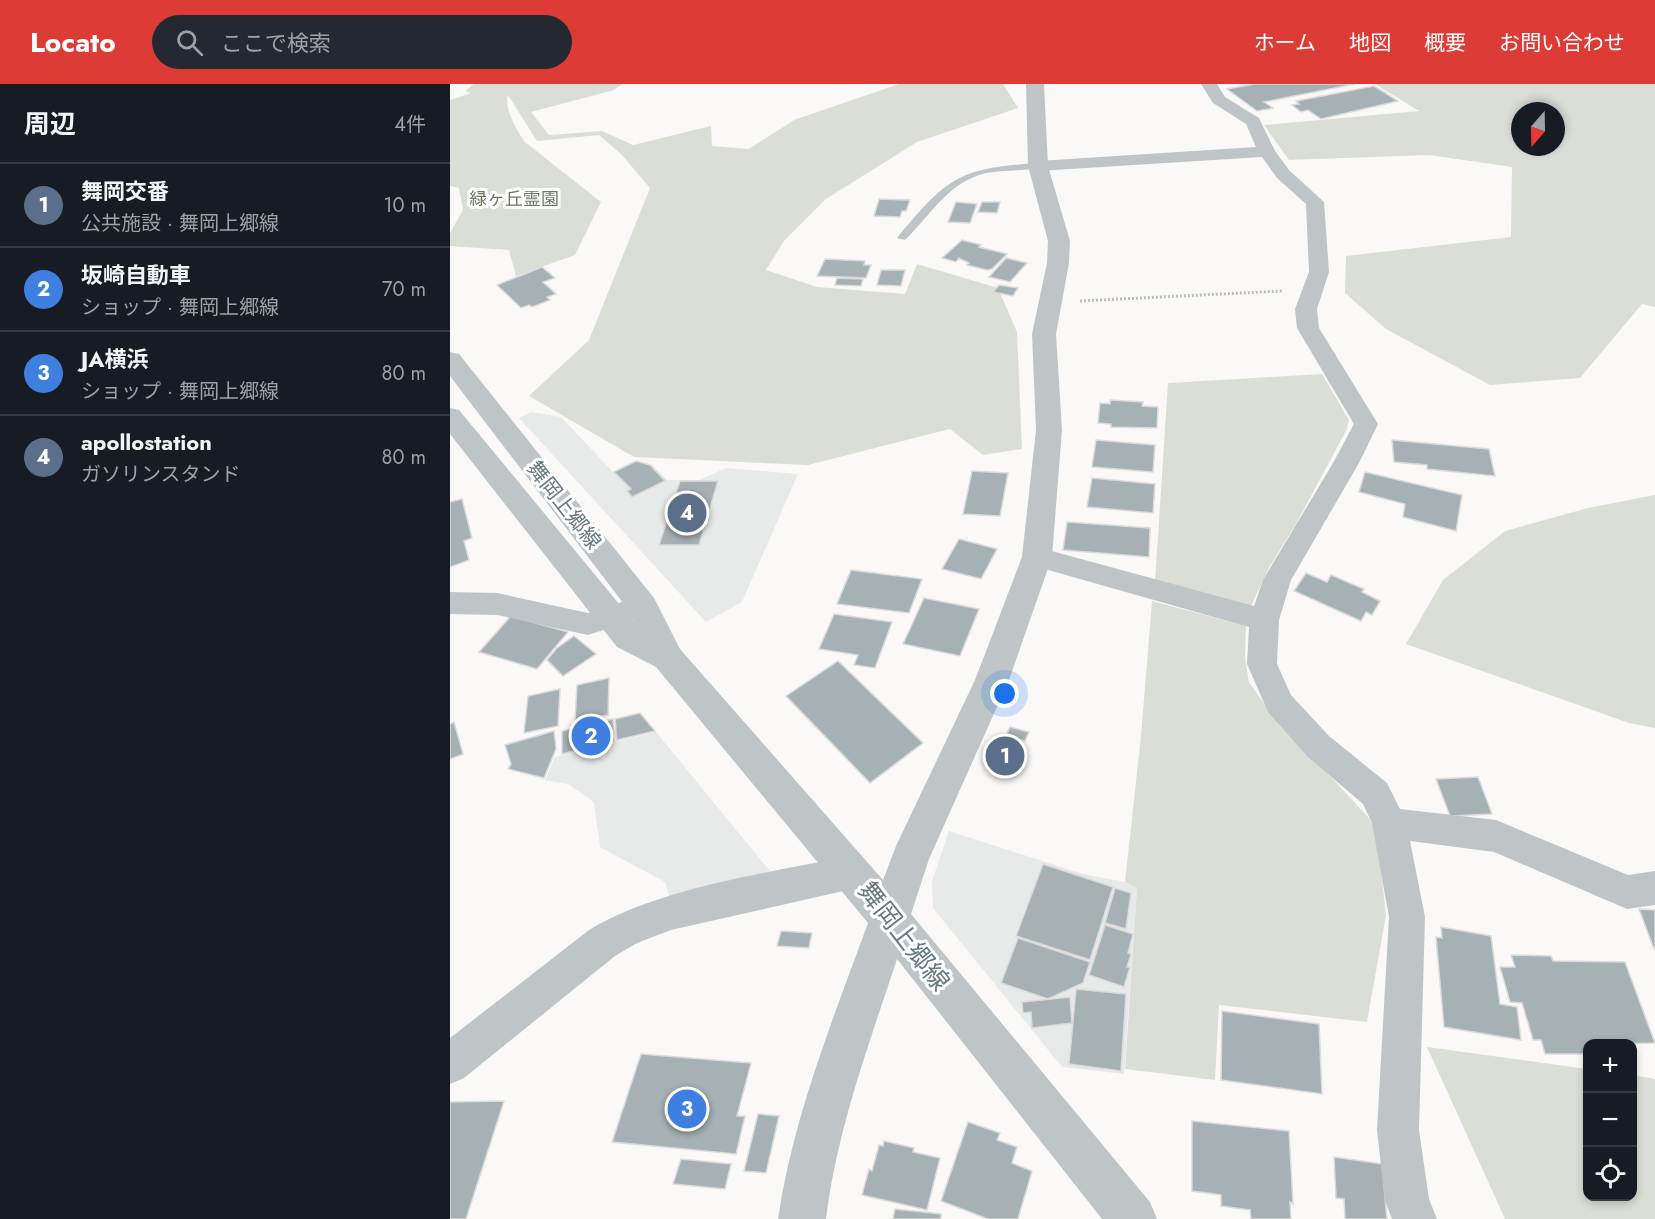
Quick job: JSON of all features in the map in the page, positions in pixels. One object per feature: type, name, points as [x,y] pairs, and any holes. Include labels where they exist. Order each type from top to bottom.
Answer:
[{"type":"street","points":[[802,1219],[806,1190],[838,1069],[910,859],[992,680],[1037,557],[1049,430],[1044,334],[1058,263],[1059,241],[1038,166],[1035,84]]},
{"type":"street","points":[[1209,84],[1219,100],[1253,121],[1267,152],[1283,174],[1316,202],[1319,272],[1306,309],[1308,328],[1366,424],[1346,463],[1276,580],[1264,620],[1262,664],[1279,702],[1318,746],[1375,794],[1389,824],[1407,917],[1398,1130],[1407,1201],[1415,1219]]},
{"type":"street","points":[[1038,166],[1267,152]]},
{"type":"street","name":"舞岡上郷線","points":[[450,359],[643,606],[668,658],[852,872],[1133,1219]]},
{"type":"street","name":"舞岡上郷線","points":[[450,416],[629,638],[668,658]]},
{"type":"street","points":[[1037,557],[1264,620]]},
{"type":"street","points":[[450,603],[496,604],[588,624],[643,606]]},
{"type":"street","points":[[1389,824],[1496,836],[1627,892],[1655,888]]},
{"type":"street","points":[[450,1064],[602,944],[625,929],[671,912],[852,872]]},
{"type":"lane","points":[[902,238],[917,224],[942,193],[953,184],[970,175],[992,168],[1038,166]]},
{"type":"path","points":[[1049,303],[1313,289]]},
{"type":"shaded area","points":[[531,412],[561,417],[613,472],[636,460],[652,465],[667,480],[699,480],[726,468],[798,474],[742,602],[706,622],[519,418]]},
{"type":"shaded area","points":[[656,732],[778,881],[671,902],[665,882],[600,847],[594,802],[568,784],[545,780],[555,757]]},
{"type":"shaded area","points":[[949,831],[1083,874],[1125,882],[1137,888],[1124,1074],[1062,1067],[933,908],[932,881]]},
{"type":"green space","name":"緑ヶ丘霊園","points":[[474,84],[622,84],[614,90],[531,112],[549,135],[602,131],[633,145],[711,126],[712,146],[749,149],[794,120],[899,84],[1003,84],[1018,108],[917,142],[826,199],[784,241],[766,270],[817,287],[905,294],[917,264],[998,288],[1017,332],[1022,449],[983,455],[950,429],[808,465],[634,457],[529,396],[589,340],[650,188],[621,154],[599,135],[537,141],[508,95],[510,113],[525,142],[601,202],[575,255],[516,276],[509,250],[450,246],[450,233],[463,210],[459,188],[450,186],[450,100],[471,93],[465,91]]},
{"type":"green space","points":[[1375,84],[1655,84],[1655,307],[1642,304],[1580,378],[1490,385],[1386,329],[1345,293],[1346,256],[1511,237],[1512,167],[1429,155],[1289,160],[1264,125],[1419,111]]},
{"type":"green space","points":[[1322,374],[1349,420],[1347,429],[1296,524],[1270,566],[1250,608],[1155,582],[1168,383]]},
{"type":"green space","points":[[1655,495],[1655,728],[1629,723],[1406,644],[1443,580],[1505,531],[1588,508]]},
{"type":"green space","points":[[1152,601],[1246,626],[1245,658],[1249,682],[1267,708],[1369,818],[1377,833],[1386,915],[1367,1022],[1219,1005],[1215,1080],[1125,1069],[1137,888],[1125,882],[1141,736]]},
{"type":"green space","points":[[1427,1047],[1583,1068],[1583,1201],[1637,1201],[1637,1076],[1655,1079],[1655,1219],[1505,1219]]},
{"type":"building","points":[[1255,84],[1355,84],[1264,102],[1273,108],[1257,111],[1227,89]]},
{"type":"building","points":[[1374,86],[1398,101],[1321,119],[1308,110],[1301,112],[1292,105],[1299,104],[1296,101]]},
{"type":"building","points":[[879,199],[910,200],[906,211],[902,211],[900,217],[874,216]]},
{"type":"building","points":[[956,202],[977,204],[970,223],[948,222]]},
{"type":"building","points":[[982,202],[1000,202],[997,213],[978,212]]},
{"type":"building","points":[[962,240],[1007,254],[992,269],[987,270],[967,265],[969,263],[959,258],[956,262],[942,258]]},
{"type":"building","points":[[1006,258],[1027,263],[1010,282],[989,277]]},
{"type":"building","points":[[825,259],[865,261],[864,265],[871,265],[866,278],[817,276]]},
{"type":"building","points":[[542,267],[555,278],[543,282],[556,294],[547,297],[550,300],[532,307],[529,305],[521,308],[497,285]]},
{"type":"building","points":[[881,270],[905,270],[901,286],[877,285]]},
{"type":"building","points":[[837,278],[863,279],[861,286],[835,285]]},
{"type":"building","points":[[999,285],[1018,288],[1013,296],[993,292]]},
{"type":"building","points":[[1110,400],[1143,402],[1142,406],[1158,407],[1157,428],[1111,427],[1111,424],[1098,423],[1100,403],[1110,404]]},
{"type":"building","points":[[1096,440],[1155,445],[1153,472],[1092,467]]},
{"type":"building","points":[[1392,440],[1489,449],[1495,476],[1427,469],[1427,465],[1394,462]]},
{"type":"building","points":[[636,461],[650,465],[665,481],[632,497],[627,491],[631,489],[614,472]]},
{"type":"building","points":[[972,471],[1008,473],[1000,516],[963,514]]},
{"type":"building","points":[[1365,472],[1462,495],[1456,531],[1403,517],[1405,504],[1359,492]]},
{"type":"building","points":[[1092,478],[1155,484],[1153,513],[1087,507]]},
{"type":"building","points":[[680,481],[718,481],[699,545],[659,545]]},
{"type":"building","points":[[462,499],[472,538],[464,541],[469,560],[450,567],[450,502]]},
{"type":"building","points":[[1067,522],[1150,528],[1149,557],[1063,550]]},
{"type":"building","points":[[959,539],[997,549],[981,579],[942,569]]},
{"type":"building","points":[[851,570],[922,579],[909,613],[837,604]]},
{"type":"building","points":[[1306,573],[1327,582],[1331,575],[1364,589],[1362,592],[1380,601],[1372,615],[1366,612],[1361,621],[1294,591]]},
{"type":"building","points":[[924,598],[979,609],[960,656],[903,644]]},
{"type":"building","points":[[834,614],[892,622],[875,668],[854,665],[858,655],[819,649]]},
{"type":"building","points":[[511,616],[568,632],[537,669],[479,652]]},
{"type":"building","points":[[574,636],[596,654],[563,676],[547,660],[557,648]]},
{"type":"building","points":[[838,661],[923,743],[870,783],[786,696]]},
{"type":"building","points":[[609,678],[608,715],[575,721],[577,685]]},
{"type":"building","points":[[560,689],[558,726],[524,733],[528,696]]},
{"type":"building","points":[[640,713],[655,731],[617,740],[615,719]]},
{"type":"building","points":[[613,719],[614,741],[562,754],[562,731]]},
{"type":"building","points":[[454,722],[463,754],[450,759],[450,724]]},
{"type":"building","points":[[1010,727],[1029,732],[1025,741],[1006,736]]},
{"type":"building","points":[[554,731],[556,749],[544,778],[508,769],[511,764],[505,745]]},
{"type":"building","points":[[1000,738],[1021,744],[1010,774],[988,767]]},
{"type":"building","points":[[1478,777],[1492,814],[1450,816],[1436,779]]},
{"type":"building","points":[[1043,864],[1113,887],[1090,960],[1016,936]]},
{"type":"building","points":[[1115,888],[1131,893],[1126,929],[1105,923]]},
{"type":"building","points":[[1639,909],[1655,910],[1655,949],[1654,949]]},
{"type":"building","points":[[1105,925],[1133,934],[1128,953],[1131,954],[1127,967],[1130,967],[1124,987],[1089,975]]},
{"type":"building","points":[[1441,927],[1491,936],[1500,1004],[1517,1007],[1521,1040],[1444,1027],[1436,937],[1442,938]]},
{"type":"building","points":[[781,931],[812,933],[809,948],[777,946]]},
{"type":"building","points":[[1018,938],[1090,962],[1083,983],[1048,999],[1001,983]]},
{"type":"building","points":[[1511,955],[1551,956],[1553,961],[1625,962],[1655,1043],[1637,1043],[1637,1039],[1583,1039],[1583,1054],[1545,1054],[1541,1040],[1533,1040],[1522,1003],[1510,1002],[1500,967],[1515,967]]},
{"type":"building","points":[[1076,989],[1126,994],[1121,1071],[1069,1064]]},
{"type":"building","points":[[1070,997],[1072,1023],[1032,1028],[1031,1012],[1023,1013],[1022,1002]]},
{"type":"building","points":[[1222,1011],[1319,1024],[1322,1094],[1221,1080]]},
{"type":"building","points":[[641,1054],[751,1063],[737,1116],[745,1116],[736,1154],[612,1142]]},
{"type":"building","points":[[504,1101],[466,1219],[450,1219],[450,1102]]},
{"type":"building","points":[[758,1114],[779,1116],[766,1173],[744,1171]]},
{"type":"building","points":[[1192,1121],[1289,1131],[1293,1204],[1290,1202],[1291,1219],[1251,1219],[1250,1210],[1221,1206],[1221,1195],[1192,1191]]},
{"type":"building","points":[[968,1122],[1000,1133],[997,1140],[1017,1147],[1012,1163],[1032,1171],[1018,1219],[988,1219],[941,1201]]},
{"type":"building","points":[[884,1141],[914,1148],[913,1152],[940,1158],[927,1210],[862,1195],[869,1169],[872,1171],[879,1145],[883,1146]]},
{"type":"building","points":[[1334,1157],[1382,1164],[1387,1219],[1345,1219],[1344,1199],[1336,1198]]},
{"type":"building","points":[[681,1159],[731,1164],[725,1189],[673,1184]]},
{"type":"building","points":[[895,1209],[941,1214],[941,1219],[893,1219]]},
{"type":"place","name":"apollostation","points":[[687,513]]},
{"type":"place","name":"坂崎自動車","points":[[591,736]]},
{"type":"place","name":"舞岡交番","points":[[1005,756]]},
{"type":"place","name":"JA横浜","points":[[687,1109]]}]
